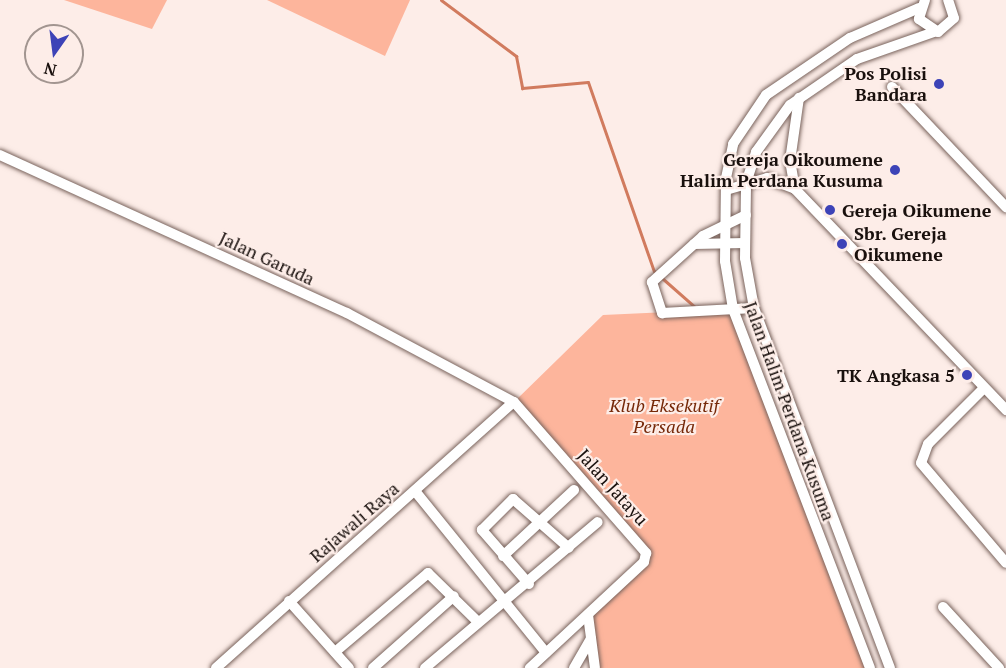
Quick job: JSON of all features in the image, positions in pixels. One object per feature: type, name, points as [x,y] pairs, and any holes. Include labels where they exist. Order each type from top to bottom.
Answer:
[{"type":"street","points":[[746,183],[762,141],[799,98],[857,59],[934,32],[952,22],[948,0]]},
{"type":"street","points":[[922,4],[921,24],[934,32]]},
{"type":"street","name":"Jalan Halim Perdana Kusuma","points":[[870,668],[733,309],[725,240],[726,190],[733,144],[766,95],[850,38],[922,4]]},
{"type":"street","points":[[892,87],[1004,198]]},
{"type":"street","points":[[795,189],[790,150],[799,98]]},
{"type":"street","name":"Jalan Garuda","points":[[0,155],[347,313],[514,402]]},
{"type":"street","points":[[726,190],[746,183],[776,179],[795,189],[984,388],[1006,408]]},
{"type":"street","name":"Jalan Halim Perdana Kusuma","points":[[746,183],[745,243],[754,308],[890,668]]},
{"type":"street","points":[[746,215],[726,222],[694,244],[654,281],[662,313],[754,308]]},
{"type":"street","points":[[694,244],[725,240],[745,243]]},
{"type":"street","points":[[984,388],[928,444],[921,463],[928,478],[1006,563]]},
{"type":"street","name":"Rajawali Raya","points":[[216,668],[514,402]]},
{"type":"street","name":"Jalan Jatayu","points":[[514,402],[644,547],[644,562],[530,668]]},
{"type":"street","points":[[415,490],[546,653]]},
{"type":"street","points":[[503,556],[574,490]]},
{"type":"street","points":[[529,584],[503,556],[483,528],[513,499],[542,521],[569,548]]},
{"type":"street","points":[[425,668],[476,620],[505,603],[529,584],[598,522]]},
{"type":"street","points":[[335,652],[426,574],[454,596],[476,620]]},
{"type":"street","points":[[373,668],[454,596]]},
{"type":"street","points":[[289,601],[349,668]]},
{"type":"street","points":[[943,607],[999,668]]},
{"type":"street","points":[[588,615],[595,668]]},
{"type":"street","points":[[574,668],[591,638]]},
{"type":"green space","points":[[64,0],[167,0],[152,29]]},
{"type":"green space","points":[[267,0],[410,0],[385,56]]},
{"type":"green space","name":"Klub Eksekutif Persada","points":[[733,309],[870,668],[595,668],[588,615],[646,553],[514,402],[603,315]]},
{"type":"waterway","points":[[441,0],[516,56],[522,88],[588,82],[654,271],[695,307]]},
{"type":"place","name":"Pos Polisi Bandara","points":[[939,84]]},
{"type":"place","name":"Gereja Oikoumene Halim Perdana Kusuma","points":[[895,170]]},
{"type":"place","name":"Gereja Oikumene","points":[[830,210]]},
{"type":"place","name":"Sbr. Gereja Oikumene","points":[[842,244]]},
{"type":"place","name":"TK Angkasa 5","points":[[967,375]]}]
